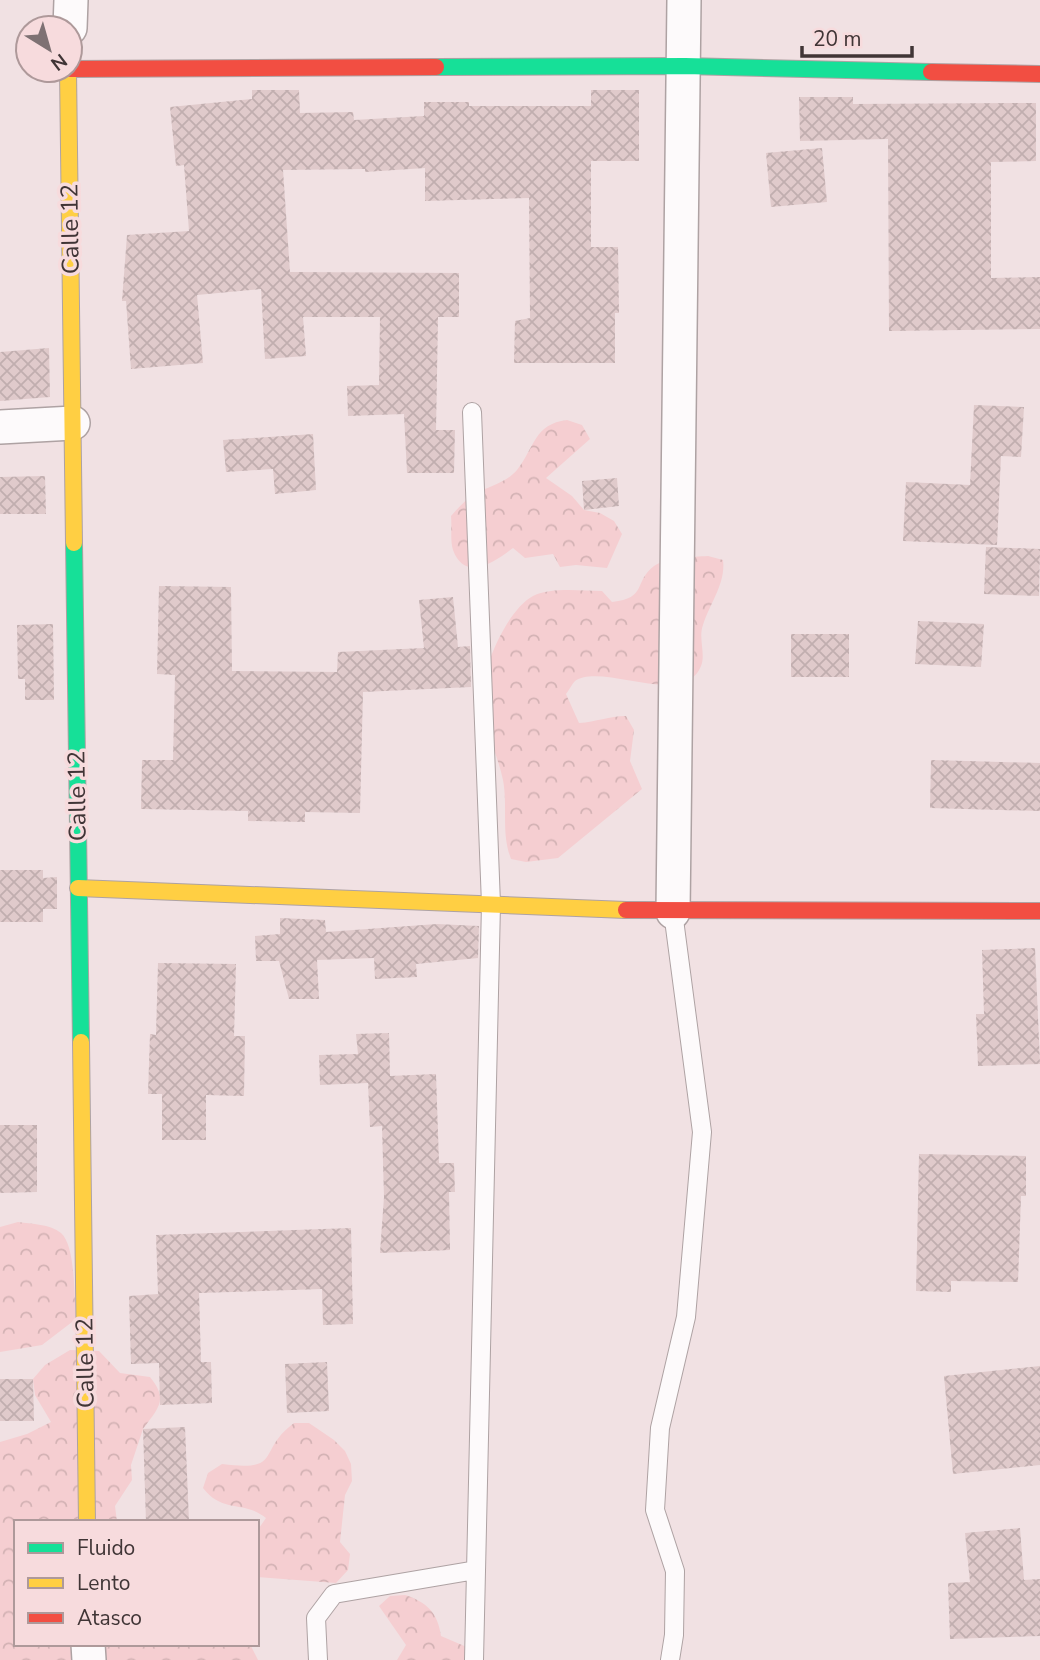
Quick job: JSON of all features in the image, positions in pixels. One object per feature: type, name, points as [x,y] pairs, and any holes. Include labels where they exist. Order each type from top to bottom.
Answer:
[{"type":"street","points":[[673,912],[684,0]]},
{"type":"street","points":[[84,69],[685,66],[1040,74]]},
{"type":"street","name":"Calle 12","points":[[69,84],[87,1520]]},
{"type":"street","points":[[0,427],[72,423]]},
{"type":"street","points":[[78,888],[673,912],[1040,911]]},
{"type":"lane","points":[[472,412],[491,904],[474,1660]]},
{"type":"lane","points":[[670,1660],[674,1635],[675,1571],[655,1510],[660,1428],[686,1317],[702,1132],[673,912]]},
{"type":"lane","points":[[318,1660],[316,1618],[334,1594],[476,1570]]},
{"type":"green space","points":[[567,420],[582,425],[590,439],[546,478],[572,496],[584,510],[600,513],[614,521],[622,534],[607,568],[576,565],[560,567],[553,554],[525,558],[513,548],[481,566],[465,565],[458,560],[451,538],[451,516],[471,496],[513,474],[536,438],[548,426]]},
{"type":"green space","points":[[708,556],[723,560],[722,577],[702,630],[701,666],[692,678],[678,684],[661,685],[587,677],[575,681],[566,694],[579,723],[626,716],[634,730],[630,761],[642,789],[558,858],[526,862],[511,859],[506,839],[503,780],[482,708],[484,680],[503,630],[523,604],[540,593],[567,590],[602,591],[612,602],[623,600],[636,593],[648,572],[659,563]]},
{"type":"green space","points":[[18,1222],[52,1228],[66,1240],[72,1261],[76,1319],[42,1345],[0,1352],[0,1227]]},
{"type":"green space","points":[[70,1350],[99,1351],[120,1373],[150,1377],[160,1398],[143,1429],[131,1465],[132,1480],[115,1506],[117,1520],[14,1520],[14,1646],[251,1646],[258,1660],[0,1660],[0,1442],[27,1434],[51,1422],[35,1395],[33,1379],[45,1365]]},
{"type":"green space","points":[[294,1423],[309,1423],[334,1440],[345,1451],[351,1464],[352,1481],[345,1495],[340,1542],[350,1554],[348,1570],[336,1583],[259,1577],[259,1528],[266,1518],[250,1509],[218,1501],[203,1488],[208,1473],[222,1464],[241,1466],[262,1462],[283,1433]]},
{"type":"green space","points":[[405,1595],[430,1610],[437,1621],[441,1636],[469,1648],[478,1660],[397,1660],[406,1645],[379,1606],[390,1596]]},
{"type":"building","points":[[252,90],[299,90],[300,113],[353,112],[354,120],[424,116],[424,102],[469,102],[469,106],[591,106],[591,90],[639,90],[639,161],[591,161],[591,247],[618,247],[619,313],[615,313],[615,363],[514,363],[515,321],[530,318],[529,198],[425,201],[425,168],[365,172],[365,169],[283,170],[290,272],[459,273],[459,317],[438,317],[436,430],[455,430],[454,473],[407,473],[404,414],[348,416],[347,386],[379,385],[380,317],[303,317],[306,356],[265,359],[261,289],[197,295],[203,363],[131,369],[126,301],[122,301],[127,235],[189,231],[184,165],[176,166],[170,107],[252,99]]},
{"type":"building","points":[[799,97],[853,97],[853,104],[1036,103],[1036,161],[991,162],[991,278],[1040,277],[1040,329],[889,331],[888,139],[800,141]]},
{"type":"building","points":[[822,148],[827,202],[771,207],[766,153]]},
{"type":"building","points":[[49,348],[50,397],[0,401],[0,352]]},
{"type":"building","points":[[974,405],[1024,407],[1021,457],[1001,456],[997,545],[903,541],[906,482],[970,485]]},
{"type":"building","points":[[313,434],[316,490],[275,494],[273,469],[226,472],[223,440]]},
{"type":"building","points":[[45,476],[46,514],[0,514],[0,477]]},
{"type":"building","points":[[617,478],[619,506],[584,510],[582,481]]},
{"type":"building","points":[[986,547],[1040,549],[1039,596],[984,594]]},
{"type":"building","points":[[159,586],[231,587],[232,671],[337,672],[338,652],[424,648],[419,600],[453,597],[458,647],[470,646],[471,687],[363,692],[360,813],[305,812],[305,822],[248,821],[248,811],[141,809],[142,760],[173,760],[175,675],[157,674]]},
{"type":"building","points":[[918,621],[984,624],[981,667],[915,664]]},
{"type":"building","points":[[53,624],[54,700],[25,700],[25,679],[18,679],[17,625]]},
{"type":"building","points":[[791,634],[849,634],[849,677],[791,677]]},
{"type":"building","points":[[931,760],[1040,763],[1040,811],[930,808]]},
{"type":"building","points":[[0,870],[43,870],[43,878],[57,877],[57,909],[43,909],[43,922],[0,922]]},
{"type":"building","points":[[280,918],[325,920],[326,932],[437,924],[479,926],[478,958],[416,964],[417,977],[375,979],[374,958],[317,960],[319,999],[289,999],[279,961],[256,961],[255,936],[280,934]]},
{"type":"building","points":[[1035,948],[1040,1064],[978,1066],[976,1014],[984,1014],[982,950]]},
{"type":"building","points":[[158,963],[236,964],[234,1036],[245,1036],[244,1096],[206,1095],[206,1140],[162,1140],[162,1094],[148,1094],[150,1034],[156,1035]]},
{"type":"building","points":[[389,1033],[390,1076],[436,1074],[439,1163],[454,1163],[455,1192],[449,1192],[450,1250],[380,1253],[384,1197],[382,1126],[370,1127],[368,1083],[320,1085],[319,1055],[358,1054],[356,1034]]},
{"type":"building","points":[[0,1125],[37,1125],[37,1192],[0,1193]]},
{"type":"building","points":[[919,1154],[1026,1156],[1026,1196],[1021,1196],[1018,1282],[951,1281],[951,1292],[916,1291]]},
{"type":"building","points":[[351,1228],[353,1324],[323,1325],[322,1289],[199,1293],[201,1362],[211,1362],[212,1403],[160,1405],[159,1363],[131,1364],[129,1296],[158,1294],[156,1235]]},
{"type":"building","points":[[327,1362],[329,1411],[287,1413],[285,1364]]},
{"type":"building","points":[[1040,1366],[1040,1465],[953,1474],[944,1376]]},
{"type":"building","points":[[0,1379],[33,1379],[34,1421],[0,1421]]},
{"type":"building","points":[[185,1427],[189,1520],[146,1520],[143,1429]]},
{"type":"building","points":[[1020,1528],[1024,1580],[1040,1579],[1040,1636],[950,1639],[948,1583],[970,1582],[965,1533]]},
{"type":"traffic: fast","points":[[436,67],[685,66],[931,72]]},
{"type":"traffic: fast","points":[[74,543],[81,1042]]},
{"type":"traffic: slow","points":[[68,84],[74,543]]},
{"type":"traffic: slow","points":[[78,888],[626,910]]},
{"type":"traffic: slow","points":[[81,1042],[87,1520]]},
{"type":"traffic: jam","points":[[84,69],[436,67]]},
{"type":"traffic: jam","points":[[931,72],[1040,74]]},
{"type":"traffic: jam","points":[[626,910],[1040,911]]}]
